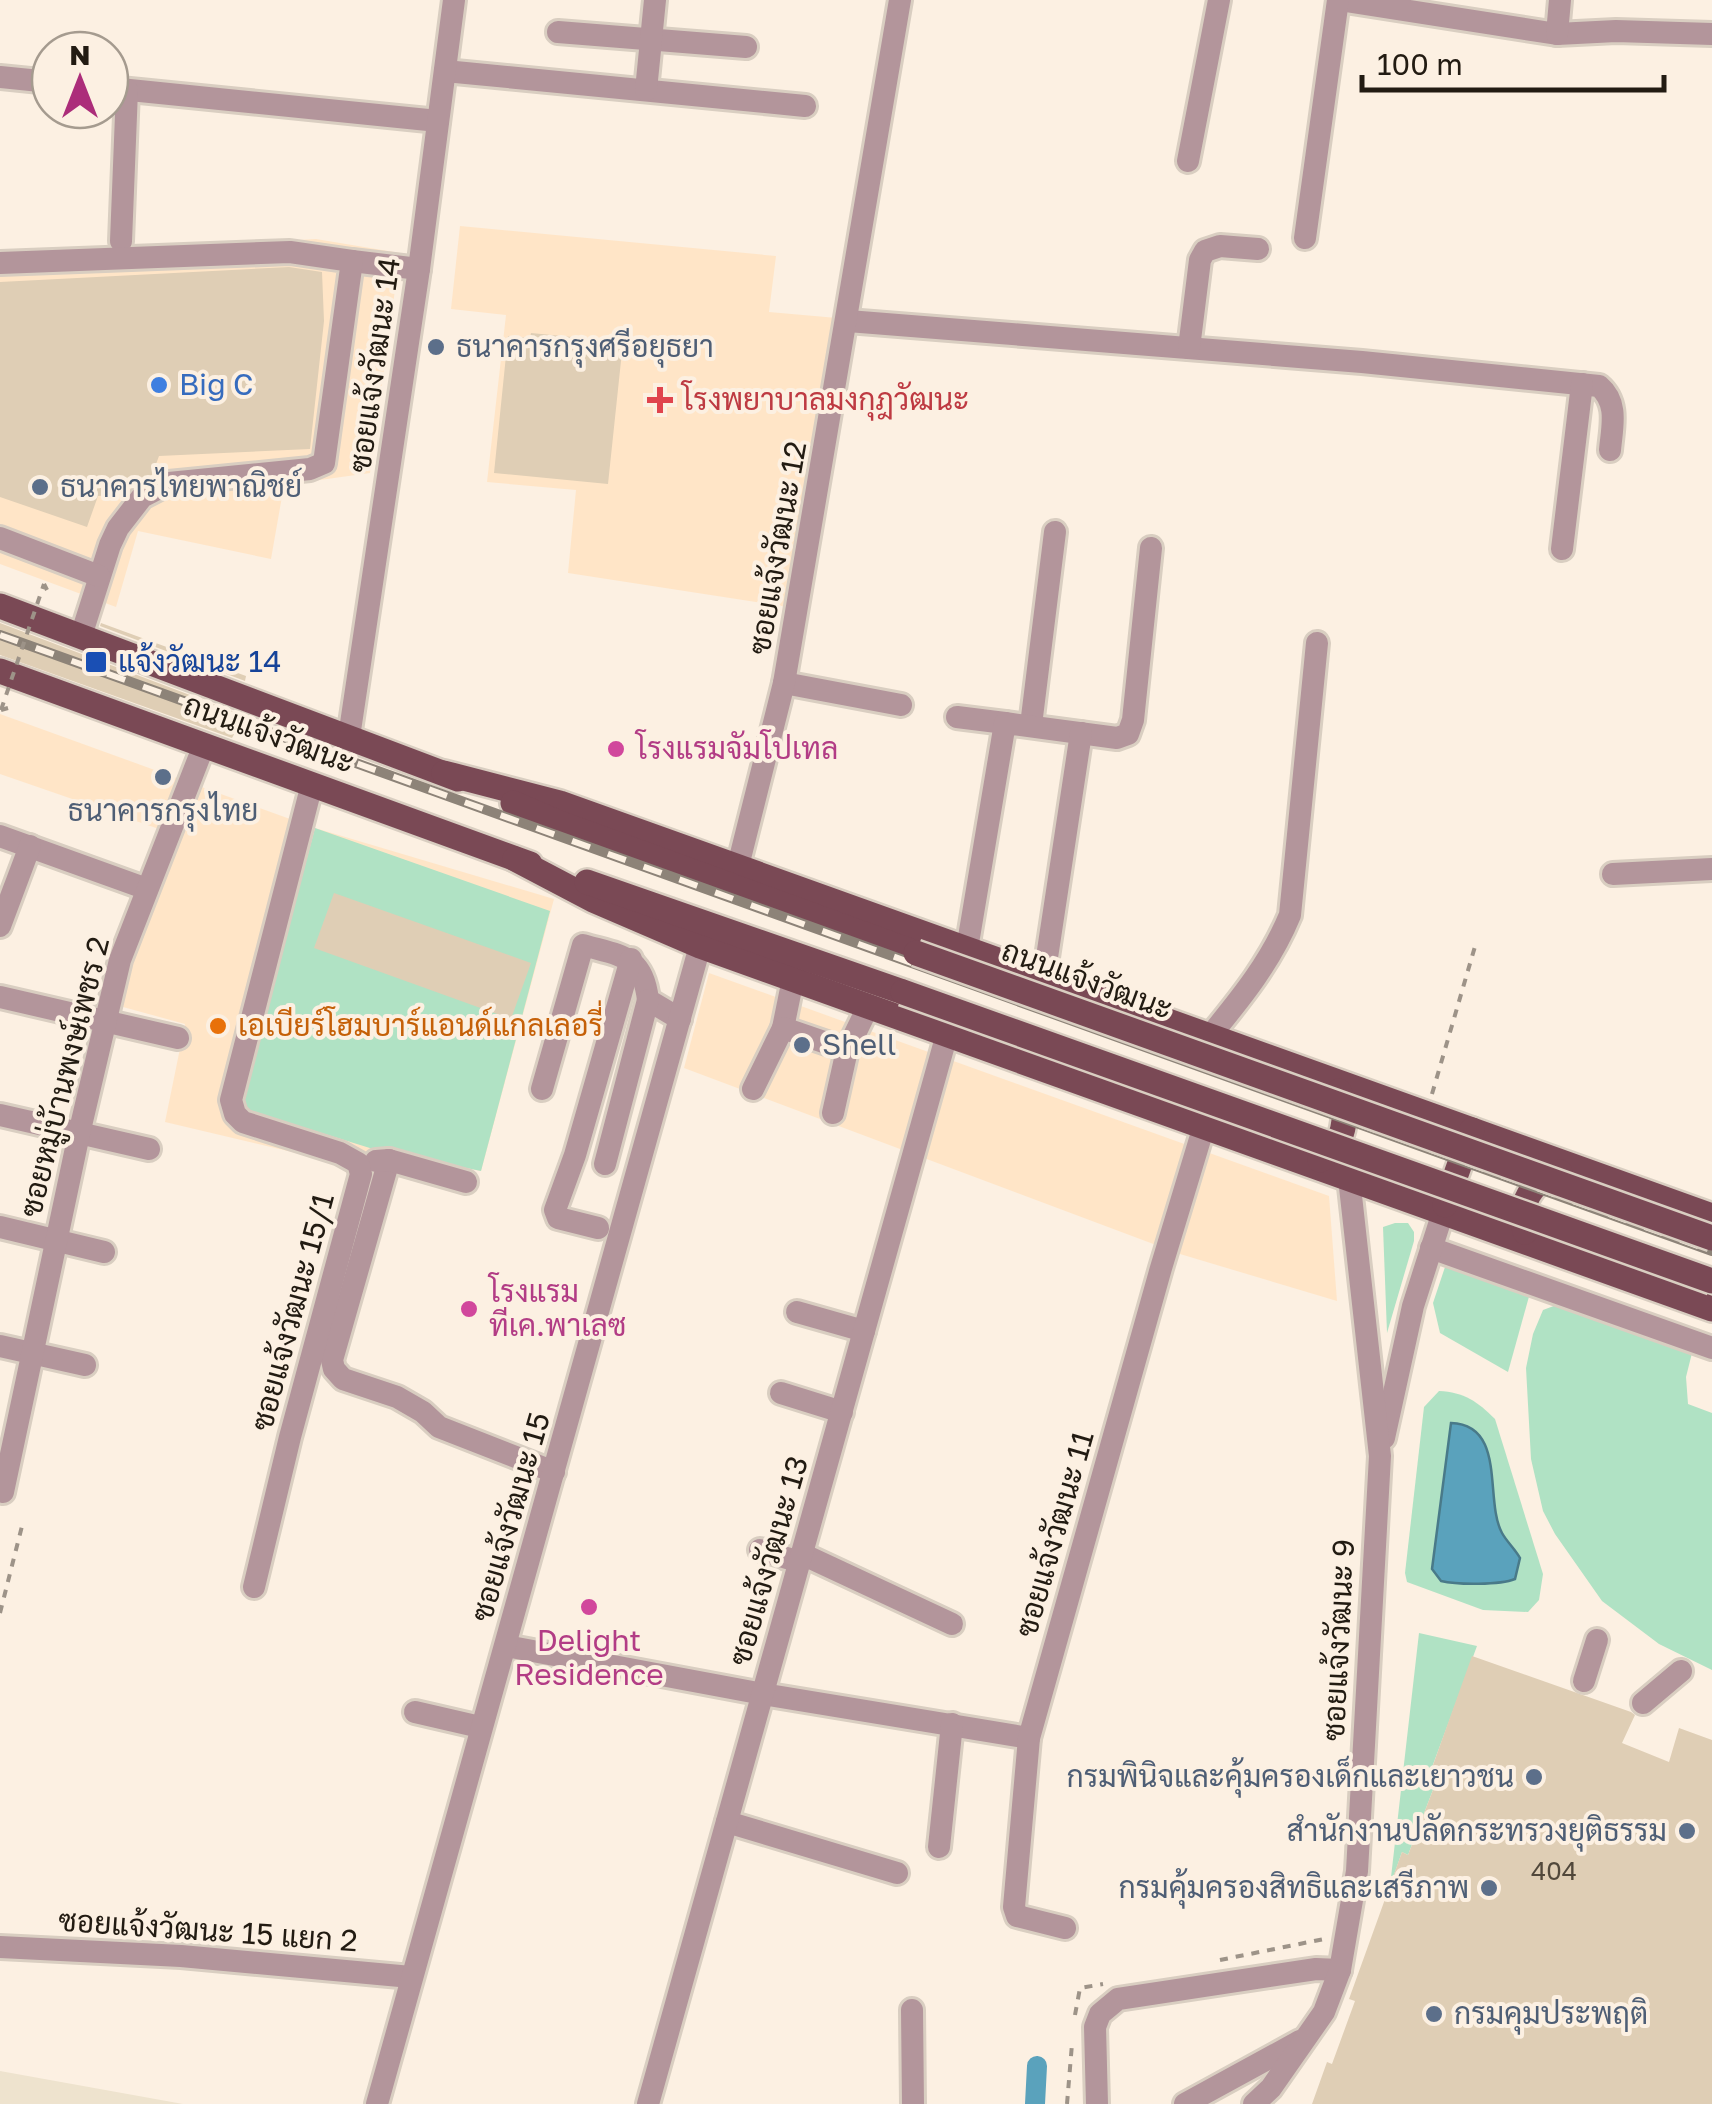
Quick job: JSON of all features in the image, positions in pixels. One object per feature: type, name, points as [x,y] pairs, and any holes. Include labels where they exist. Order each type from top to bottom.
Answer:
[{"type":"main road","name":"ถนนแจ้งวัฒนะ","points":[[0,606],[444,773],[557,822],[1712,1238]]},
{"type":"main road","name":"ถนนแจ้งวัฒนะ","points":[[0,672],[515,860],[660,906],[1712,1281]]},
{"type":"main road","name":"ถนนแจ้งวัฒนะ","points":[[444,773],[560,802],[1712,1216]]},
{"type":"main road","name":"ถนนแจ้งวัฒนะ","points":[[515,860],[593,900],[700,946],[1712,1309]]},
{"type":"main road","points":[[1306,1162],[1326,1158],[1342,1131],[1344,1101],[1330,1079]]},
{"type":"main road","points":[[1443,1212],[1472,1130]]},
{"type":"main road","points":[[1538,1247],[1525,1234],[1525,1198],[1550,1175],[1576,1166]]},
{"type":"street","name":"ซอยแจ้งวัฒนะ 14","points":[[350,737],[454,0]]},
{"type":"street","points":[[646,90],[654,0]]},
{"type":"street","name":"ซอยแจ้งวัฒนะ 12","points":[[738,866],[784,683],[900,0]]},
{"type":"street","points":[[1188,162],[1218,0]]},
{"type":"street","points":[[1305,238],[1339,0],[1557,34],[1712,34]]},
{"type":"street","points":[[1557,34],[1560,0]]},
{"type":"street","points":[[558,32],[746,47]]},
{"type":"street","points":[[445,71],[805,106]]},
{"type":"street","points":[[0,77],[30,80]]},
{"type":"street","points":[[130,90],[438,121]]},
{"type":"street","points":[[119,130],[121,241]]},
{"type":"street","points":[[1188,348],[1204,251],[1220,246],[1258,249]]},
{"type":"street","points":[[0,264],[290,252],[419,269]]},
{"type":"street","points":[[81,636],[118,528],[142,497],[169,483],[310,468],[324,463],[352,262]]},
{"type":"street","points":[[848,321],[1600,386],[1610,395],[1613,411],[1610,450]]},
{"type":"street","points":[[1562,549],[1582,384]]},
{"type":"street","points":[[1031,725],[1056,532]]},
{"type":"street","points":[[0,538],[99,576]]},
{"type":"street","points":[[957,717],[1117,738],[1128,734],[1133,720],[1151,548]]},
{"type":"street","points":[[1210,1036],[1252,986],[1278,944],[1290,915],[1317,643]]},
{"type":"street","points":[[784,683],[901,706]]},
{"type":"street","points":[[967,949],[1006,723]]},
{"type":"street","points":[[1044,977],[1081,732]]},
{"type":"street","name":"ซอยหมู่บ้านพงษ์เพชร 2","points":[[2,1492],[8,1427],[31,1354],[120,960],[204,745]]},
{"type":"street","name":"ซอยแจ้งวัฒนะ 15/1","points":[[254,1587],[361,1174],[358,1163],[340,1153],[244,1122],[235,1114],[232,1100],[312,784]]},
{"type":"street","points":[[0,836],[147,889]]},
{"type":"street","points":[[0,926],[30,846]]},
{"type":"street","points":[[1613,874],[1712,869]]},
{"type":"street","points":[[542,1089],[583,945],[630,959],[646,980],[648,1000],[605,1164]]},
{"type":"street","name":"ซอยแจ้งวัฒนะ 15","points":[[377,2104],[700,946]]},
{"type":"street","points":[[598,1228],[558,1218],[555,1210],[575,1155],[630,959]]},
{"type":"street","points":[[753,1089],[782,1028],[793,979]]},
{"type":"street","points":[[0,997],[178,1038]]},
{"type":"street","points":[[648,1000],[680,1019]]},
{"type":"street","points":[[833,1114],[846,1050],[868,1007]]},
{"type":"street","points":[[782,1028],[846,1050]]},
{"type":"street","name":"ซอยแจ้งวัฒนะ 13","points":[[648,2104],[947,1034]]},
{"type":"street","points":[[0,1115],[149,1149]]},
{"type":"street","name":"ซอยแจ้งวัฒนะ 11","points":[[1065,1928],[1017,1916],[1014,1907],[1029,1738],[1204,1126]]},
{"type":"street","points":[[575,1155],[637,1180]]},
{"type":"street","points":[[358,1163],[389,1160],[466,1182]]},
{"type":"street","points":[[389,1160],[332,1360],[334,1369],[342,1379],[410,1404],[439,1426],[554,1472]]},
{"type":"street","name":"ซอยแจ้งวัฒนะ 9","points":[[1349,1178],[1380,1456]]},
{"type":"street","name":"ซอยแจ้งวัฒนะ 9","points":[[1254,2104],[1308,2037],[1324,2012],[1340,1970],[1358,1853],[1380,1456],[1413,1306],[1443,1212]]},
{"type":"street","points":[[0,1227],[104,1252]]},
{"type":"street","points":[[1431,1248],[1712,1348]]},
{"type":"street","points":[[797,1312],[864,1330]]},
{"type":"street","points":[[0,1346],[85,1365]]},
{"type":"street","points":[[781,1393],[842,1412]]},
{"type":"street","points":[[760,1550],[801,1558],[952,1624]]},
{"type":"street","points":[[1584,1681],[1597,1640]]},
{"type":"street","points":[[506,1646],[1029,1738]]},
{"type":"street","points":[[1643,1703],[1681,1670]]},
{"type":"street","points":[[415,1712],[480,1728]]},
{"type":"street","points":[[940,1847],[952,1724]]},
{"type":"street","points":[[727,1822],[896,1872]]},
{"type":"street","name":"ซอยแจ้งวัฒนะ 15 แยก 2","points":[[0,1947],[181,1956],[411,1977]]},
{"type":"street","points":[[1097,2104],[1095,2027],[1100,2014],[1118,1999],[1316,1969],[1340,1970]]},
{"type":"street","points":[[912,2010],[913,2104]]},
{"type":"street","points":[[1185,2104],[1308,2037]]},
{"type":"path","points":[[1,710],[46,587]]},
{"type":"path","points":[[1,710],[8,708]]},
{"type":"path","points":[[1427,1114],[1476,944]]},
{"type":"path","points":[[0,1613],[22,1526]]},
{"type":"shaded area","name":"โรงพยาบาลมงกุฎวัฒนะ","points":[[460,226],[776,256],[769,312],[837,318],[788,607],[568,573],[576,490],[487,482],[506,315],[451,309]]},
{"type":"shaded area","name":"Big C","points":[[316,239],[400,253],[370,473],[284,485],[271,559],[138,531],[116,607],[0,564],[0,257]]},
{"type":"shaded area","points":[[0,714],[315,828],[554,899],[481,1171],[373,1149],[347,1165],[165,1122],[185,1024],[123,1007],[159,829],[0,774]]},
{"type":"shaded area","points":[[709,973],[1329,1196],[1337,1301],[1180,1254],[684,1068]]},
{"type":"shaded area","points":[[0,2071],[183,2104],[0,2104]]},
{"type":"green space","points":[[315,828],[550,911],[481,1171],[373,1149],[244,1109],[243,1096]]},
{"type":"green space","points":[[1408,1223],[1414,1241],[1387,1333],[1383,1227]]},
{"type":"green space","points":[[1456,1266],[1530,1293],[1508,1372],[1440,1333],[1433,1303],[1445,1267]]},
{"type":"green space","points":[[1559,1304],[1693,1349],[1686,1377],[1688,1404],[1712,1413],[1712,1670],[1659,1644],[1602,1601],[1543,1511],[1531,1459],[1526,1368],[1543,1310]]},
{"type":"green space","points":[[1439,1391],[1470,1399],[1495,1419],[1543,1574],[1539,1600],[1528,1612],[1483,1610],[1407,1582],[1424,1407]]},
{"type":"green space","points":[[1419,1633],[1477,1646],[1428,1778],[1436,1782],[1408,1855],[1402,1852],[1390,1886]]},
{"type":"water","points":[[1451,1423],[1469,1427],[1480,1436],[1487,1450],[1497,1519],[1520,1558],[1515,1579],[1448,1582],[1441,1581],[1432,1569]]},
{"type":"building","name":"Big C","points":[[289,267],[322,272],[324,321],[310,449],[159,456],[152,475],[125,494],[98,496],[87,527],[0,497],[0,282]]},
{"type":"building","points":[[531,333],[623,342],[608,484],[494,473],[508,336],[530,338]]},
{"type":"building","points":[[0,623],[240,714],[236,731],[232,738],[0,655]]},
{"type":"building","points":[[101,623],[246,676],[245,681],[100,626]]},
{"type":"building","points":[[334,893],[531,963],[511,1019],[314,948]]},
{"type":"building","points":[[1472,1656],[1631,1712],[1635,1715],[1622,1743],[1669,1762],[1679,1728],[1712,1740],[1712,2104],[1312,2104],[1327,2062],[1332,2064],[1355,2001],[1349,1999],[1402,1852],[1408,1855],[1436,1782],[1428,1779]]},
{"type":"waterway","points":[[1035,2104],[1037,2066]]},
{"type":"railway","points":[[0,635],[1712,1251]]},
{"type":"place","name":"ธนาคารกรุงศรีอยุธยา","points":[[436,347]]},
{"type":"place","name":"Big C","points":[[159,385]]},
{"type":"place","name":"โรงพยาบาลมงกุฎวัฒนะ","points":[[660,400]]},
{"type":"place","name":"ธนาคารไทยพาณิชย์","points":[[40,487]]},
{"type":"place","name":"แจ้งวัฒนะ 14","points":[[96,662]]},
{"type":"place","name":"โรงแรมจัมโปเทล","points":[[616,749]]},
{"type":"place","name":"ธนาคารกรุงไทย","points":[[163,777]]},
{"type":"place","name":"เอเบียร์โฮมบาร์แอนด์แกลเลอรี่","points":[[218,1026]]},
{"type":"place","name":"Shell","points":[[802,1045]]},
{"type":"place","name":"โรงแรม ทีเค.พาเลซ","points":[[469,1309]]},
{"type":"place","name":"Delight Residence","points":[[589,1607]]},
{"type":"place","name":"กรมพินิจและคุ้มครองเด็กและเยาวชน","points":[[1534,1777]]},
{"type":"place","name":"สำนักงานปลัดกระทรวงยุติธรรม","points":[[1687,1831]]},
{"type":"place","name":"กรมคุ้มครองสิทธิและเสรีภาพ","points":[[1489,1888]]},
{"type":"place","name":"กรมคุมประพฤติ","points":[[1434,2014]]}]
